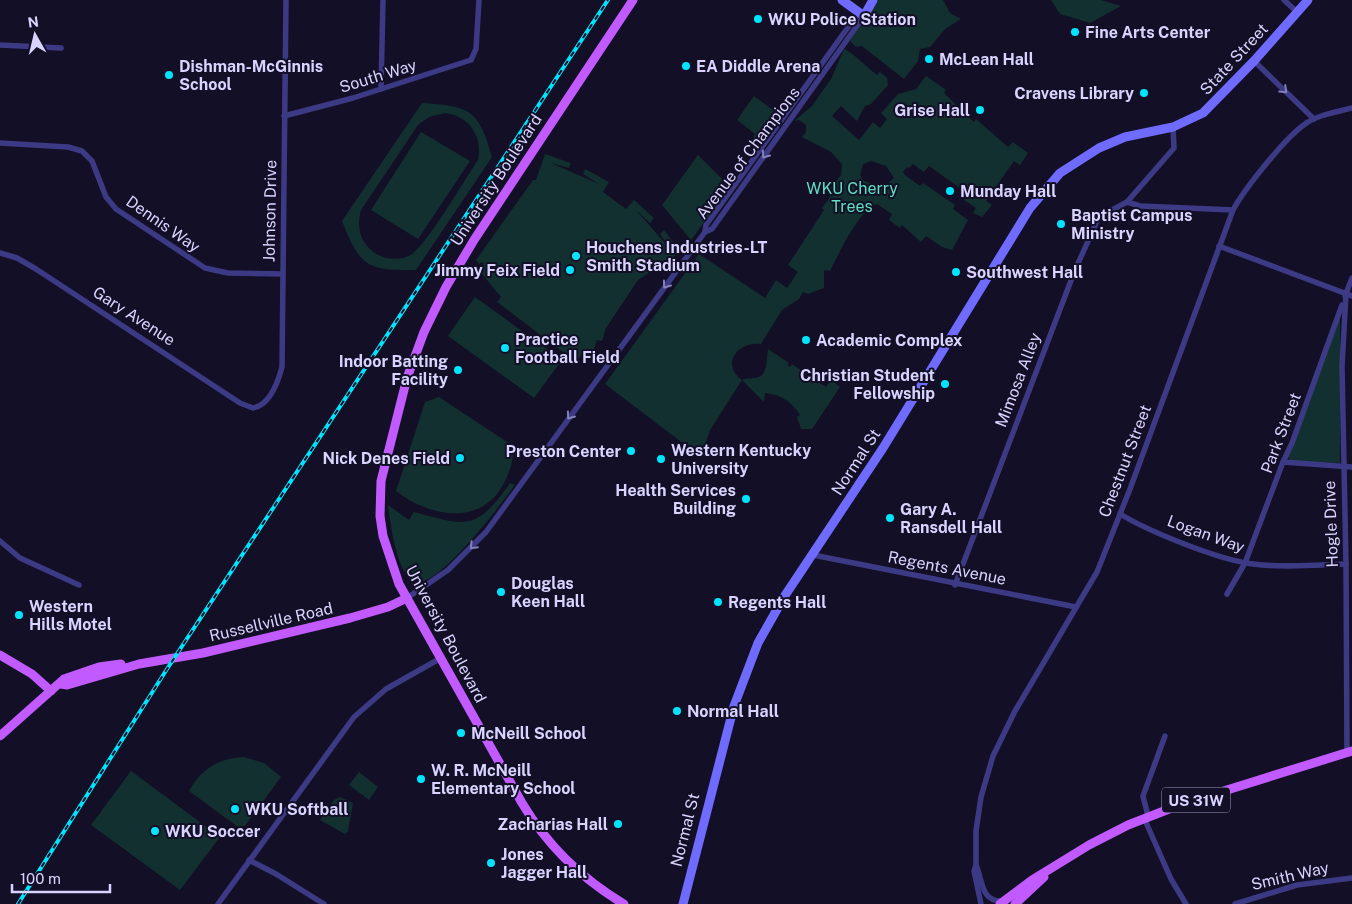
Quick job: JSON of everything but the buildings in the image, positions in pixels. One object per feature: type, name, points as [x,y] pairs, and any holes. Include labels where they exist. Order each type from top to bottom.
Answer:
[{"type":"main road","name":"University Boulevard","points":[[624,904],[581,873],[544,834],[514,790],[407,598],[385,545],[380,516],[380,491],[393,425],[416,354],[434,311],[464,257],[633,0]]},
{"type":"main road","name":"Russellville Road","points":[[0,736],[51,691],[62,684],[67,685],[139,664],[203,653],[356,617],[388,607],[407,598]]},
{"type":"main road","points":[[0,656],[32,674],[51,691]]},
{"type":"main road","name":"US 31W","points":[[1050,871],[1101,838],[1146,817],[1349,752]]},
{"type":"main road","points":[[1002,902],[1032,880],[1050,871]]},
{"type":"main road","points":[[1015,904],[1050,871]]},
{"type":"street","name":"Johnson Drive","points":[[250,407],[256,408],[265,402],[280,373],[286,0]]},
{"type":"street","points":[[381,89],[383,0]]},
{"type":"street","name":"South Way","points":[[284,116],[381,89],[471,60],[475,54],[479,0]]},
{"type":"street","points":[[842,0],[861,14]]},
{"type":"street","points":[[861,14],[866,0]]},
{"type":"street","points":[[861,14],[873,0]]},
{"type":"street","points":[[1284,0],[1297,12]]},
{"type":"street","name":"State Street","points":[[1173,127],[1203,113],[1254,61],[1308,0]]},
{"type":"street","name":"Avenue of Champions","points":[[407,598],[448,570],[486,532],[705,232],[712,229],[861,14]]},
{"type":"street","points":[[0,44],[61,48]]},
{"type":"street","points":[[1254,61],[1314,120]]},
{"type":"street","name":"Chestnut Street","points":[[981,904],[974,871],[976,865],[976,831],[979,807],[993,756],[1015,711],[1097,572],[1233,210],[1240,198],[1297,130],[1314,120],[1352,108]]},
{"type":"street","name":"Mimosa Alley","points":[[955,584],[1075,270],[1099,217],[1127,202],[1174,148],[1173,127]]},
{"type":"street","name":"Normal St","points":[[682,904],[722,749],[746,670],[764,630],[883,448],[1039,195],[1060,173],[1099,148],[1125,137],[1173,127]]},
{"type":"street","name":"Dennis Way","points":[[0,143],[68,147],[82,151],[92,161],[106,197],[116,209],[205,268],[228,273],[283,274]]},
{"type":"street","points":[[1127,202],[1140,206],[1233,210]]},
{"type":"street","points":[[1219,246],[1349,295]]},
{"type":"street","name":"Gary Avenue","points":[[0,253],[30,265],[250,407]]},
{"type":"street","name":"Park Street","points":[[1227,594],[1245,563],[1349,295],[1352,278]]},
{"type":"street","name":"Hogle Drive","points":[[1349,295],[1342,366],[1343,467],[1349,615],[1349,752]]},
{"type":"street","points":[[1283,462],[1352,467]]},
{"type":"street","name":"Logan Way","points":[[1120,514],[1174,539],[1245,563],[1270,566],[1346,564]]},
{"type":"street","points":[[0,541],[20,558],[79,585]]},
{"type":"street","name":"Regents Avenue","points":[[813,555],[1076,607]]},
{"type":"street","points":[[218,904],[354,717],[386,689],[441,658]]},
{"type":"street","points":[[1165,736],[1143,796],[1146,817],[1171,879],[1186,904]]},
{"type":"street","points":[[249,860],[276,874],[324,904]]},
{"type":"street","name":"Chestnut Street","points":[[976,865],[987,896],[1002,902]]},
{"type":"street","name":"Smith Way","points":[[1235,904],[1288,888],[1352,878]]},
{"type":"green space","points":[[874,0],[943,0],[950,13],[961,19],[945,29],[930,47],[920,49],[918,61],[904,79],[862,46],[856,47],[850,41]]},
{"type":"green space","points":[[1051,0],[1101,0],[1121,6],[1090,23],[1060,14]]},
{"type":"green space","name":"WKU Cherry Trees","points":[[844,49],[877,75],[880,72],[887,78],[888,85],[871,104],[865,106],[857,121],[841,106],[832,116],[859,140],[873,122],[880,128],[887,119],[881,113],[898,94],[916,89],[926,76],[946,90],[944,93],[974,122],[976,119],[1008,147],[1013,142],[1028,153],[1020,165],[1014,161],[986,201],[992,205],[982,217],[973,213],[976,208],[964,200],[968,194],[929,166],[924,172],[913,164],[909,168],[907,167],[903,172],[905,175],[920,186],[923,183],[955,205],[953,209],[968,220],[952,250],[942,247],[926,236],[921,242],[902,225],[900,228],[889,220],[892,214],[877,204],[871,207],[857,222],[830,271],[824,270],[824,288],[808,294],[803,292],[799,299],[782,310],[761,344],[745,346],[739,350],[732,361],[732,367],[742,380],[710,430],[701,457],[605,384],[699,254],[765,298],[776,280],[787,288],[798,272],[788,265],[824,210],[822,208],[833,193],[829,190],[841,175],[842,164],[831,152],[802,137],[806,132],[806,125],[799,120],[794,121],[812,106],[831,79]],"holes":[[[871,161],[886,166],[894,178],[883,187],[864,181],[860,175],[863,164]]]},
{"type":"green space","points":[[754,96],[781,116],[759,146],[752,140],[755,134],[737,120]]},
{"type":"green space","points":[[422,103],[461,109],[470,113],[477,120],[492,157],[416,270],[387,269],[368,263],[354,248],[342,221]],"holes":[[[445,113],[454,115],[467,123],[476,135],[479,151],[478,160],[419,248],[407,257],[390,259],[379,256],[366,245],[361,236],[359,226],[361,210],[418,125],[429,117]]]},
{"type":"green space","points":[[421,132],[470,161],[418,239],[371,210]]},
{"type":"green space","name":"Houchens Industries-LT Smith Stadium","points":[[545,154],[571,163],[569,168],[551,163],[599,184],[583,174],[585,169],[609,182],[603,192],[626,209],[634,200],[654,218],[650,223],[636,210],[670,249],[660,234],[664,230],[681,252],[638,280],[606,328],[602,341],[597,340],[593,352],[585,350],[576,362],[497,302],[501,297],[478,269],[484,264],[483,262],[479,264],[476,260],[533,180],[536,180]]},
{"type":"green space","points":[[698,155],[730,187],[691,240],[662,205]]},
{"type":"green space","name":"Practice Football Field","points":[[475,297],[562,360],[534,398],[448,336]]},
{"type":"green space","points":[[1340,317],[1340,463],[1290,461],[1288,457]]},
{"type":"green space","points":[[768,349],[789,363],[787,365],[790,367],[792,364],[806,374],[804,377],[808,379],[810,377],[826,387],[831,380],[840,387],[812,429],[801,429],[797,417],[800,415],[785,400],[776,395],[765,393],[764,402],[742,380],[762,375],[766,367]]},
{"type":"green space","name":"Nick Denes Field","points":[[439,397],[513,446],[511,465],[504,483],[494,497],[482,507],[468,512],[453,513],[423,507],[396,491],[425,402]]},
{"type":"green space","points":[[510,483],[515,485],[484,525],[454,558],[426,580],[416,582],[409,578],[399,560],[388,505],[409,520],[414,512],[458,522],[469,521],[488,510]]},
{"type":"green space","name":"WKU Softball","points":[[244,757],[264,763],[281,777],[245,826],[238,827],[189,791],[199,777],[212,766],[219,762]]},
{"type":"green space","name":"WKU Soccer","points":[[131,771],[220,837],[180,890],[91,825]]},
{"type":"green space","points":[[359,772],[378,787],[369,800],[349,785]]},
{"type":"green space","points":[[340,797],[353,803],[348,831],[345,834],[320,820],[334,800]]},
{"type":"railway","points":[[18,904],[167,669],[608,0]]},
{"type":"place","name":"WKU Police Station","points":[[758,19]]},
{"type":"place","name":"Fine Arts Center","points":[[1075,32]]},
{"type":"place","name":"McLean Hall","points":[[929,59]]},
{"type":"place","name":"EA Diddle Arena","points":[[686,66]]},
{"type":"place","name":"Dishman-McGinnis School","points":[[169,75]]},
{"type":"place","name":"Cravens Library","points":[[1144,93]]},
{"type":"place","name":"Grise Hall","points":[[980,110]]},
{"type":"place","name":"Munday Hall","points":[[950,191]]},
{"type":"place","name":"Baptist Campus Ministry","points":[[1061,224]]},
{"type":"place","name":"Houchens Industries-LT Smith Stadium","points":[[576,256]]},
{"type":"place","name":"Jimmy Feix Field","points":[[570,270]]},
{"type":"place","name":"Southwest Hall","points":[[956,272]]},
{"type":"place","name":"Academic Complex","points":[[806,340]]},
{"type":"place","name":"Practice Football Field","points":[[505,348]]},
{"type":"place","name":"Indoor Batting Facility","points":[[458,370]]},
{"type":"place","name":"Christian Student Fellowship","points":[[945,384]]},
{"type":"place","name":"Preston Center","points":[[631,451]]},
{"type":"place","name":"Nick Denes Field","points":[[460,458]]},
{"type":"place","name":"Western Kentucky University","points":[[661,459]]},
{"type":"place","name":"Health Services Building","points":[[746,499]]},
{"type":"place","name":"Gary A. Ransdell Hall","points":[[890,518]]},
{"type":"place","name":"Douglas Keen Hall","points":[[501,592]]},
{"type":"place","name":"Regents Hall","points":[[718,602]]},
{"type":"place","name":"Western Hills Motel","points":[[19,615]]},
{"type":"place","name":"Normal Hall","points":[[677,711]]},
{"type":"place","name":"McNeill School","points":[[461,733]]},
{"type":"place","name":"W. R. McNeill Elementary School","points":[[421,779]]},
{"type":"place","name":"WKU Softball","points":[[235,809]]},
{"type":"place","name":"Zacharias Hall","points":[[618,824]]},
{"type":"place","name":"WKU Soccer","points":[[155,831]]},
{"type":"place","name":"Jones Jagger Hall","points":[[491,863]]}]
